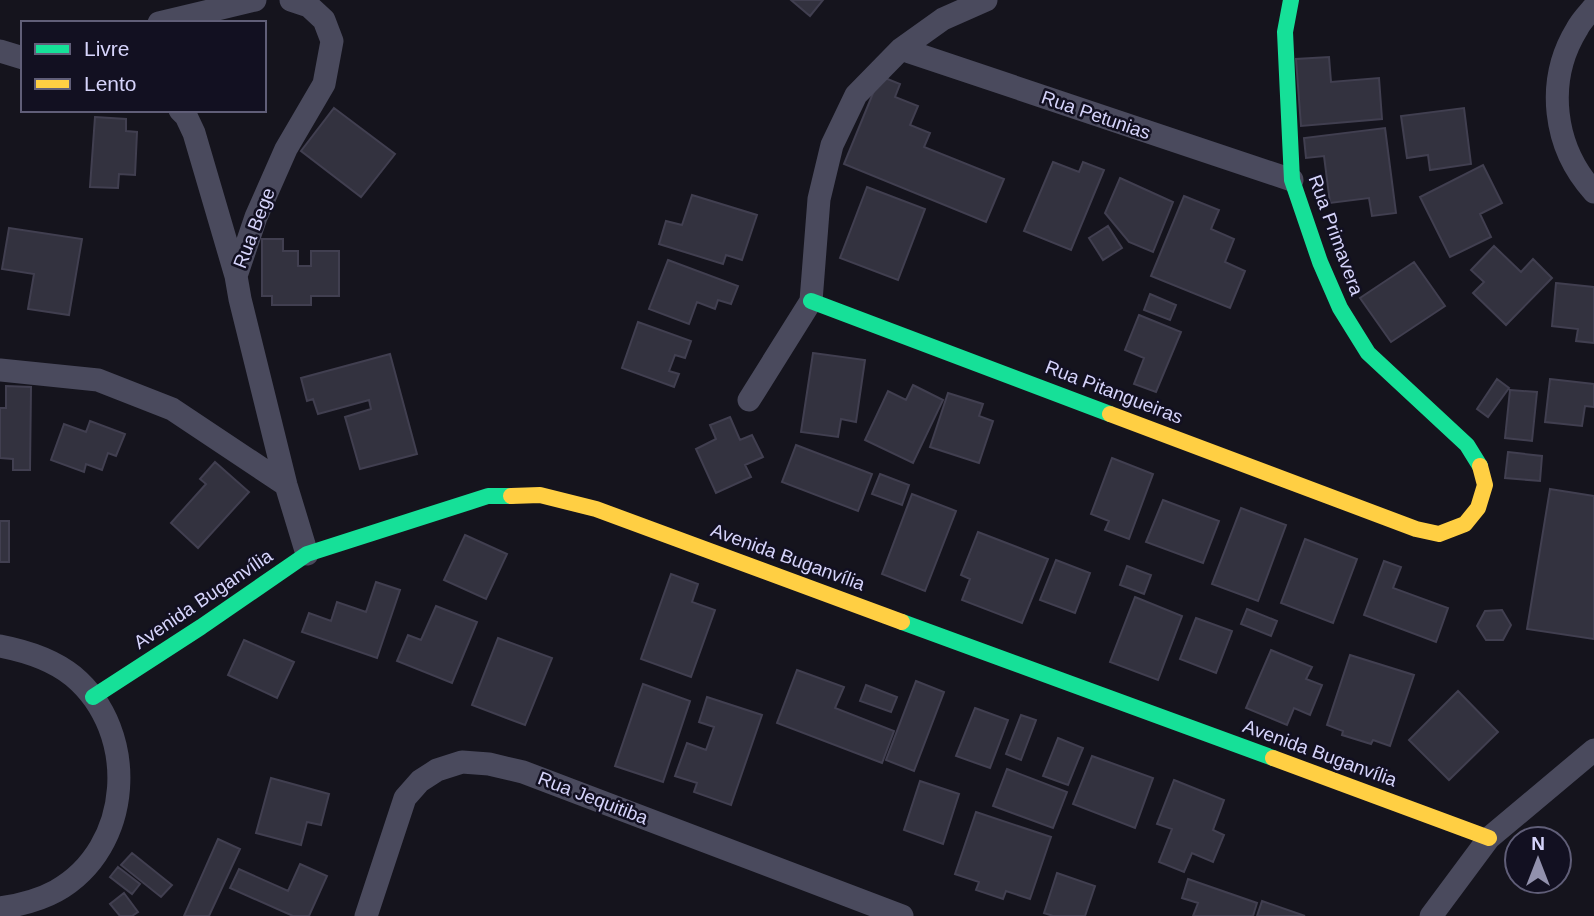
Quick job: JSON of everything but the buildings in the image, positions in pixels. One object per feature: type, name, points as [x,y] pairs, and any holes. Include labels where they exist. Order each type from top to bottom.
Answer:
[{"type":"street","points":[[167,21],[255,0]]},
{"type":"street","name":"Rua Bege","points":[[291,0],[309,6],[324,20],[332,41],[324,84],[286,149],[256,217],[236,276],[286,485],[307,554]]},
{"type":"street","points":[[749,400],[811,301],[819,199],[832,145],[856,95],[901,49],[943,19],[986,0]]},
{"type":"street","name":"Rua Primavera","points":[[1291,0],[1285,32],[1292,180],[1330,285],[1340,308],[1368,353],[1467,445],[1479,463],[1485,485],[1478,508],[1465,524],[1439,534],[1401,523]]},
{"type":"street","points":[[1594,7],[1577,28],[1562,60],[1556,93],[1560,128],[1572,161],[1594,192]]},
{"type":"street","points":[[0,50],[21,46]]},
{"type":"street","name":"Rua Petunias","points":[[901,49],[1292,180]]},
{"type":"street","points":[[0,50],[21,57]]},
{"type":"street","points":[[182,112],[194,133],[236,276]]},
{"type":"street","name":"Rua Pitangueiras","points":[[811,301],[1401,523]]},
{"type":"street","points":[[0,370],[98,380],[172,409],[286,485]]},
{"type":"street","name":"Avenida Buganvília","points":[[93,697],[307,554],[488,496],[540,495],[609,513],[1489,838]]},
{"type":"street","points":[[0,646],[22,650],[49,660],[73,676],[93,697],[109,724],[118,754],[120,785],[115,816],[102,845],[82,870],[58,890],[29,903],[0,908]]},
{"type":"street","points":[[1431,916],[1489,838],[1594,750]]},
{"type":"street","name":"Rua Jequitiba","points":[[366,916],[405,798],[420,781],[437,770],[462,762],[489,764],[523,772],[902,916]]},
{"type":"traffic: fast","points":[[1291,0],[1285,32],[1292,180],[1320,262],[1340,308],[1368,353],[1467,445],[1480,466]]},
{"type":"traffic: fast","points":[[811,301],[1110,414]]},
{"type":"traffic: fast","points":[[93,697],[307,554],[488,496],[511,496]]},
{"type":"traffic: fast","points":[[902,622],[1273,758]]},
{"type":"traffic: slow","points":[[1110,414],[1416,529],[1439,534],[1465,524],[1478,508],[1485,485],[1480,466]]},
{"type":"traffic: slow","points":[[511,496],[540,495],[596,509],[902,622]]},
{"type":"traffic: slow","points":[[1273,758],[1489,838]]}]
